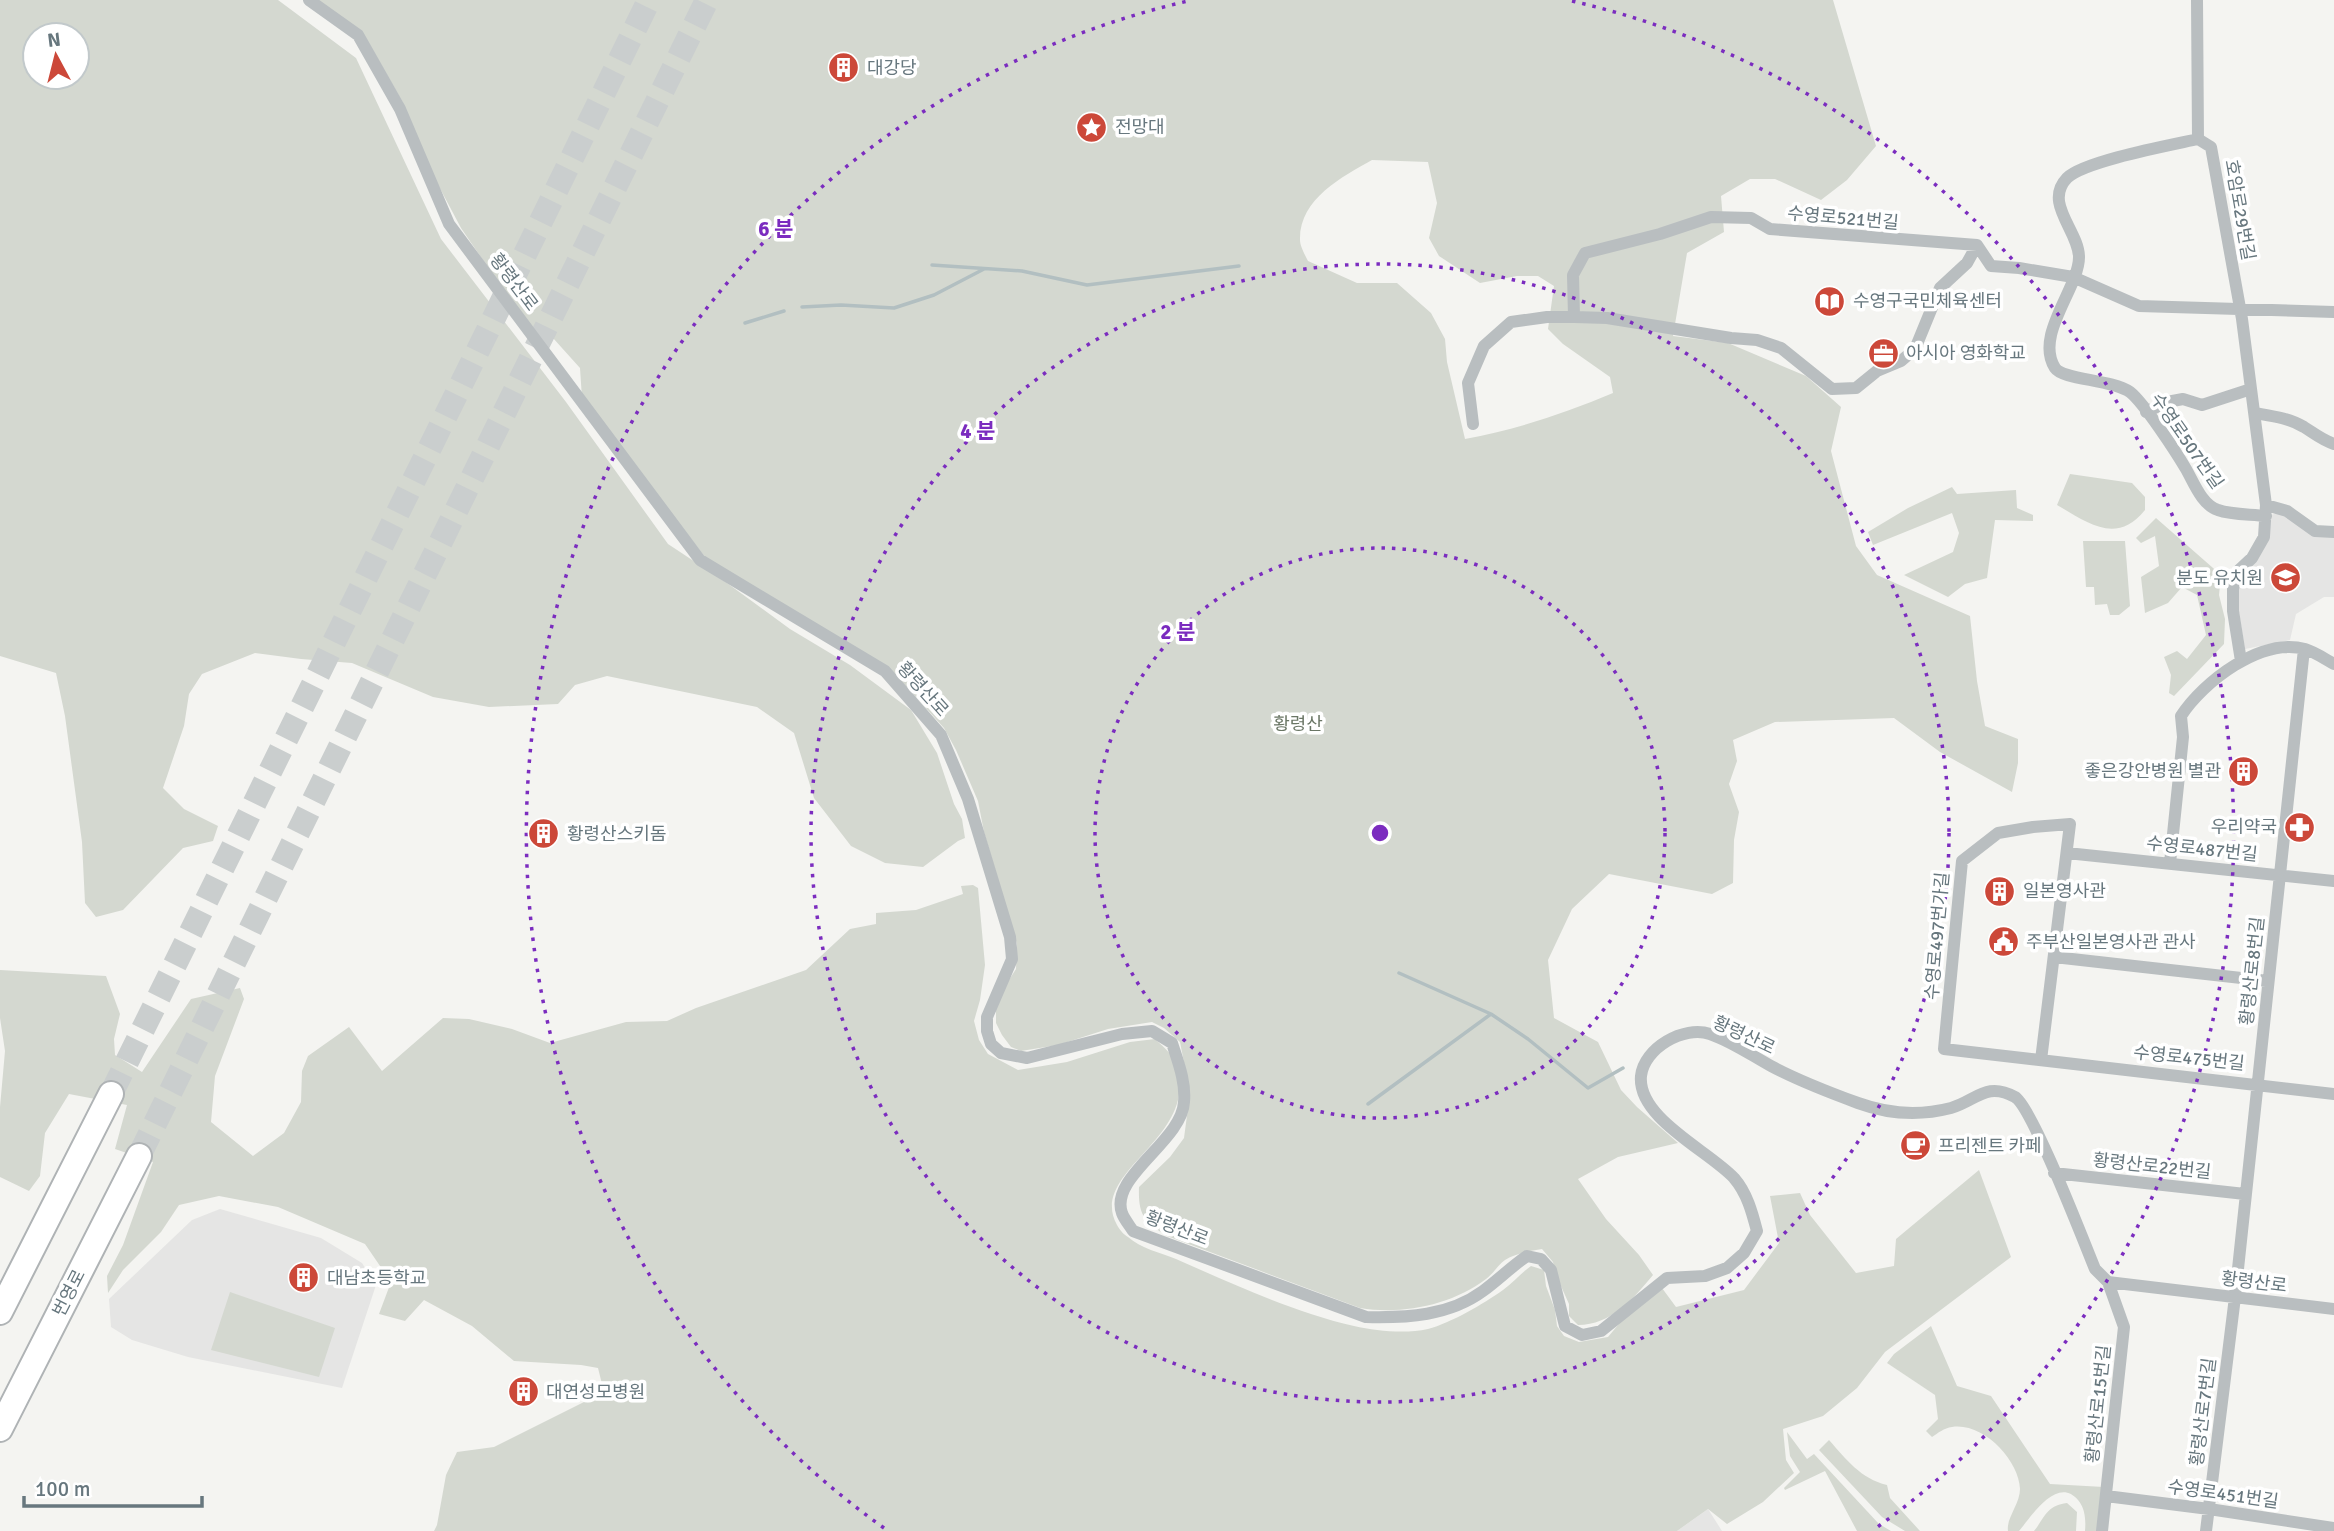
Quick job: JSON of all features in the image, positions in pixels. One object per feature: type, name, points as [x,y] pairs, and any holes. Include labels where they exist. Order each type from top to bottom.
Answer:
[{"type":"highway","points":[[0,1312],[111,1094]]},
{"type":"highway","name":"번영로","points":[[0,1430],[139,1156]]},
{"type":"street","name":"황령산로","points":[[309,0],[358,36],[400,109],[449,224],[700,560],[886,671],[941,735],[968,799],[1010,937],[1012,959],[987,1017],[991,1044],[1001,1053],[1027,1058],[1122,1034],[1152,1031],[1172,1043],[1182,1073],[1185,1105],[1171,1132],[1129,1180],[1121,1194],[1121,1212],[1133,1231],[1366,1317],[1406,1318],[1455,1308],[1527,1256],[1541,1259],[1552,1270],[1565,1326],[1582,1335],[1601,1331],[1667,1278],[1705,1276],[1727,1268],[1744,1253],[1757,1231],[1749,1201],[1734,1178],[1659,1116],[1644,1094],[1640,1079],[1643,1065],[1661,1044],[1683,1034],[1708,1033],[1807,1085],[1879,1111],[1914,1114],[1953,1107],[1983,1092],[1997,1090],[2018,1098],[2032,1121],[2095,1269],[2108,1282],[2334,1309]]},
{"type":"street","name":"호암로29번길","points":[[2197,0],[2199,139],[2211,147],[2240,309],[2266,510],[2264,537],[2252,558],[2237,572],[2233,589],[2233,611],[2241,661]]},
{"type":"street","points":[[2073,278],[2079,257],[2074,238],[2059,205],[2062,184],[2069,176],[2089,165],[2199,139]]},
{"type":"street","name":"수영로521번길","points":[[1573,317],[1573,275],[1585,253],[1660,234],[1711,217],[1751,218],[1770,229],[1977,245]]},
{"type":"street","points":[[1473,424],[1468,383],[1484,346],[1511,323],[1547,317],[1607,318],[1757,340],[1781,348],[1832,389],[1856,388],[1877,371],[1901,361],[1915,349],[1940,288],[1967,264],[1977,245],[1991,266],[2073,278],[2139,306],[2334,312]]},
{"type":"street","name":"수영로507번길","points":[[2073,278],[2056,316],[2050,343],[2054,367],[2061,374],[2098,380],[2131,393],[2202,496],[2216,510],[2287,511],[2315,531],[2334,532]]},
{"type":"street","points":[[2146,412],[2167,402],[2183,399],[2202,405],[2251,389]]},
{"type":"street","points":[[2255,413],[2279,417],[2304,427],[2319,439],[2334,444]]},
{"type":"street","points":[[2169,863],[2183,737],[2181,716],[2191,700],[2241,661],[2256,653],[2304,649],[2334,664]]},
{"type":"street","name":"황령산로8번길","points":[[2235,1297],[2304,649]]},
{"type":"street","name":"수영로497번가길","points":[[1944,1049],[1962,861],[1998,833],[2070,824],[2067,853]]},
{"type":"street","points":[[2041,1060],[2067,853]]},
{"type":"street","name":"수영로487번길","points":[[2067,853],[2334,881]]},
{"type":"street","points":[[2054,957],[2268,981]]},
{"type":"street","name":"수영로475번길","points":[[1944,1049],[2334,1094]]},
{"type":"street","name":"황령산로22번길","points":[[2054,1173],[2245,1194]]},
{"type":"street","name":"황령산로15번길","points":[[2102,1531],[2123,1327],[2108,1282]]},
{"type":"street","name":"황령산로7번길","points":[[2206,1531],[2235,1297]]},
{"type":"street","name":"수영로451번길","points":[[2106,1496],[2334,1528]]},
{"type":"shaded area","name":"분도 유치원","points":[[2287,511],[2300,522],[2334,532],[2334,597],[2324,597],[2296,614],[2290,640],[2245,649],[2235,588],[2252,558],[2266,516]]},
{"type":"shaded area","points":[[220,1209],[321,1238],[362,1263],[376,1285],[342,1388],[188,1357],[132,1340],[111,1327],[109,1299],[192,1220]]},
{"type":"shaded area","points":[[1708,1509],[1722,1531],[1677,1531]]},
{"type":"green space","points":[[0,0],[278,0],[356,58],[441,239],[566,402],[668,544],[790,629],[850,665],[911,710],[937,753],[954,804],[962,819],[965,838],[923,867],[885,863],[851,846],[814,798],[794,733],[757,707],[607,676],[575,685],[558,704],[489,707],[433,697],[352,663],[255,653],[202,674],[189,694],[184,726],[163,788],[184,809],[218,826],[213,841],[183,848],[123,910],[96,917],[85,903],[82,842],[65,716],[56,673],[0,656]]},
{"type":"green space","name":"황령산","points":[[316,0],[1833,0],[1876,146],[1847,180],[1821,200],[1775,179],[1750,179],[1721,196],[1724,232],[1687,253],[1673,336],[1728,343],[1806,376],[1841,407],[1831,451],[1856,546],[1877,575],[1970,616],[1985,726],[2018,739],[2018,763],[2012,792],[1940,752],[1894,718],[1775,722],[1733,740],[1737,761],[1729,784],[1739,812],[1734,840],[1733,883],[1712,894],[1609,874],[1572,909],[1548,960],[1554,1018],[1598,1042],[1621,1090],[1678,1143],[1618,1157],[1578,1179],[1606,1219],[1639,1255],[1653,1275],[1611,1316],[1590,1324],[1578,1325],[1569,1316],[1569,1304],[1553,1262],[1542,1249],[1509,1258],[1473,1288],[1442,1301],[1409,1309],[1376,1310],[1360,1308],[1167,1236],[1153,1226],[1141,1211],[1139,1187],[1170,1157],[1184,1138],[1190,1093],[1180,1042],[1152,1022],[1108,1029],[1058,1045],[1021,1051],[1011,1047],[996,1023],[996,1007],[1016,969],[1017,944],[984,832],[978,801],[944,728],[892,671],[705,557],[582,398],[580,368],[553,338],[537,332],[515,307],[461,228],[435,179],[402,101],[363,33]],"holes":[[[1372,160],[1428,162],[1437,203],[1429,238],[1439,256],[1480,283],[1517,276],[1538,276],[1554,286],[1548,329],[1563,344],[1610,377],[1613,393],[1540,420],[1465,439],[1447,362],[1445,339],[1431,313],[1397,283],[1357,283],[1308,261],[1300,242],[1302,225],[1314,201],[1324,191]]]},
{"type":"green space","points":[[2070,474],[2132,483],[2145,497],[2145,510],[2123,527],[2112,529],[2090,524],[2057,505]]},
{"type":"green space","points":[[1952,487],[1957,494],[2016,490],[2017,508],[2033,515],[2033,521],[1995,520],[1987,578],[1965,584],[1948,597],[1904,575],[1953,552],[1959,533],[1952,513],[1873,545],[1868,532],[1908,508]]},
{"type":"green space","points":[[2156,518],[2221,575],[2219,595],[2225,619],[2224,644],[2174,696],[2169,693],[2171,675],[2164,657],[2177,651],[2187,659],[2206,635],[2197,595],[2182,587],[2168,603],[2145,613],[2141,577],[2159,566],[2155,536],[2141,543],[2136,538]]},
{"type":"green space","points":[[2083,541],[2125,541],[2130,606],[2119,615],[2110,615],[2107,604],[2095,605],[2094,587],[2086,587]]},
{"type":"green space","points":[[973,885],[978,888],[985,965],[974,1021],[979,1040],[988,1054],[1018,1070],[1067,1062],[1130,1042],[1155,1039],[1173,1058],[1180,1085],[1175,1109],[1163,1130],[1118,1186],[1112,1205],[1117,1225],[1125,1235],[1145,1247],[1286,1305],[1363,1328],[1419,1331],[1447,1322],[1477,1307],[1503,1290],[1531,1266],[1544,1270],[1557,1326],[1564,1336],[1579,1342],[1608,1337],[1623,1319],[1662,1288],[1676,1307],[1744,1290],[1779,1243],[1770,1196],[1800,1193],[1810,1215],[1856,1273],[1894,1266],[1896,1239],[1979,1170],[2011,1257],[1885,1352],[1857,1388],[1823,1416],[1783,1429],[1786,1460],[1794,1473],[1763,1502],[1727,1524],[1708,1509],[1677,1531],[434,1531],[446,1475],[457,1452],[494,1447],[604,1392],[598,1368],[514,1361],[472,1326],[424,1300],[405,1321],[379,1314],[391,1282],[365,1244],[278,1207],[219,1196],[179,1205],[161,1232],[123,1270],[108,1293],[107,1276],[123,1245],[153,1162],[115,1149],[127,1105],[69,1094],[45,1133],[40,1176],[29,1191],[0,1177],[0,1107],[5,1051],[0,1018],[0,970],[106,976],[120,1014],[114,1039],[115,1055],[142,1072],[191,999],[240,988],[244,999],[215,1076],[211,1122],[253,1156],[284,1133],[301,1102],[302,1071],[308,1056],[349,1027],[382,1071],[443,1018],[469,1019],[512,1029],[550,1043],[626,1022],[667,1021],[696,1008],[806,970],[850,929],[876,924],[876,913],[916,910],[963,894],[961,886]]},
{"type":"green space","points":[[230,1292],[335,1328],[319,1377],[211,1350]]},
{"type":"green space","points":[[1931,1326],[1957,1386],[1991,1396],[2050,1484],[2104,1487],[2100,1531],[2085,1531],[2080,1503],[2070,1494],[2062,1492],[2053,1495],[2037,1508],[2019,1531],[2008,1531],[2020,1489],[2018,1478],[2006,1455],[1987,1437],[1964,1427],[1949,1428],[1932,1437],[1926,1431],[1938,1419],[1935,1395],[1887,1363],[1894,1354]]},
{"type":"green space","points":[[1787,1432],[1807,1459],[1814,1454],[1879,1524],[1891,1531],[1857,1531],[1825,1471],[1785,1490],[1800,1472],[1790,1456]]},
{"type":"green space","points":[[1829,1440],[1862,1473],[1887,1485],[1890,1498],[1920,1531],[1905,1531],[1882,1517],[1819,1450]]},
{"type":"green space","points":[[2067,1503],[2077,1512],[2076,1531],[2034,1531],[2050,1509]]},
{"type":"waterway","points":[[932,265],[1022,271],[1087,285],[1239,266]]},
{"type":"waterway","points":[[802,307],[841,305],[894,308],[934,295],[984,269]]},
{"type":"waterway","points":[[745,323],[784,311]]},
{"type":"waterway","points":[[1399,973],[1491,1014],[1528,1039],[1588,1088],[1623,1068]]},
{"type":"waterway","points":[[1368,1104],[1491,1014]]},
{"type":"tunnel","points":[[111,1094],[649,0]]},
{"type":"tunnel","points":[[139,1156],[707,0]]},
{"type":"place","name":"대강당","points":[[844,68]]},
{"type":"place","name":"전망대","points":[[1092,127]]},
{"type":"place","name":"수영구국민체육센터","points":[[1830,301]]},
{"type":"place","name":"아시아 영화학교","points":[[1883,353]]},
{"type":"place","name":"분도 유치원","points":[[2286,578]]},
{"type":"place","name":"좋은강안병원 별관","points":[[2244,771]]},
{"type":"place","name":"우리약국","points":[[2300,827]]},
{"type":"place","name":"황령산스키돔","points":[[544,834]]},
{"type":"place","name":"일본영사관","points":[[2000,891]]},
{"type":"place","name":"주부산일본영사관 관사","points":[[2003,942]]},
{"type":"place","name":"프리젠트 카페","points":[[1915,1146]]},
{"type":"place","name":"대남초등학교","points":[[304,1278]]},
{"type":"place","name":"대연성모병원","points":[[523,1392]]}]
